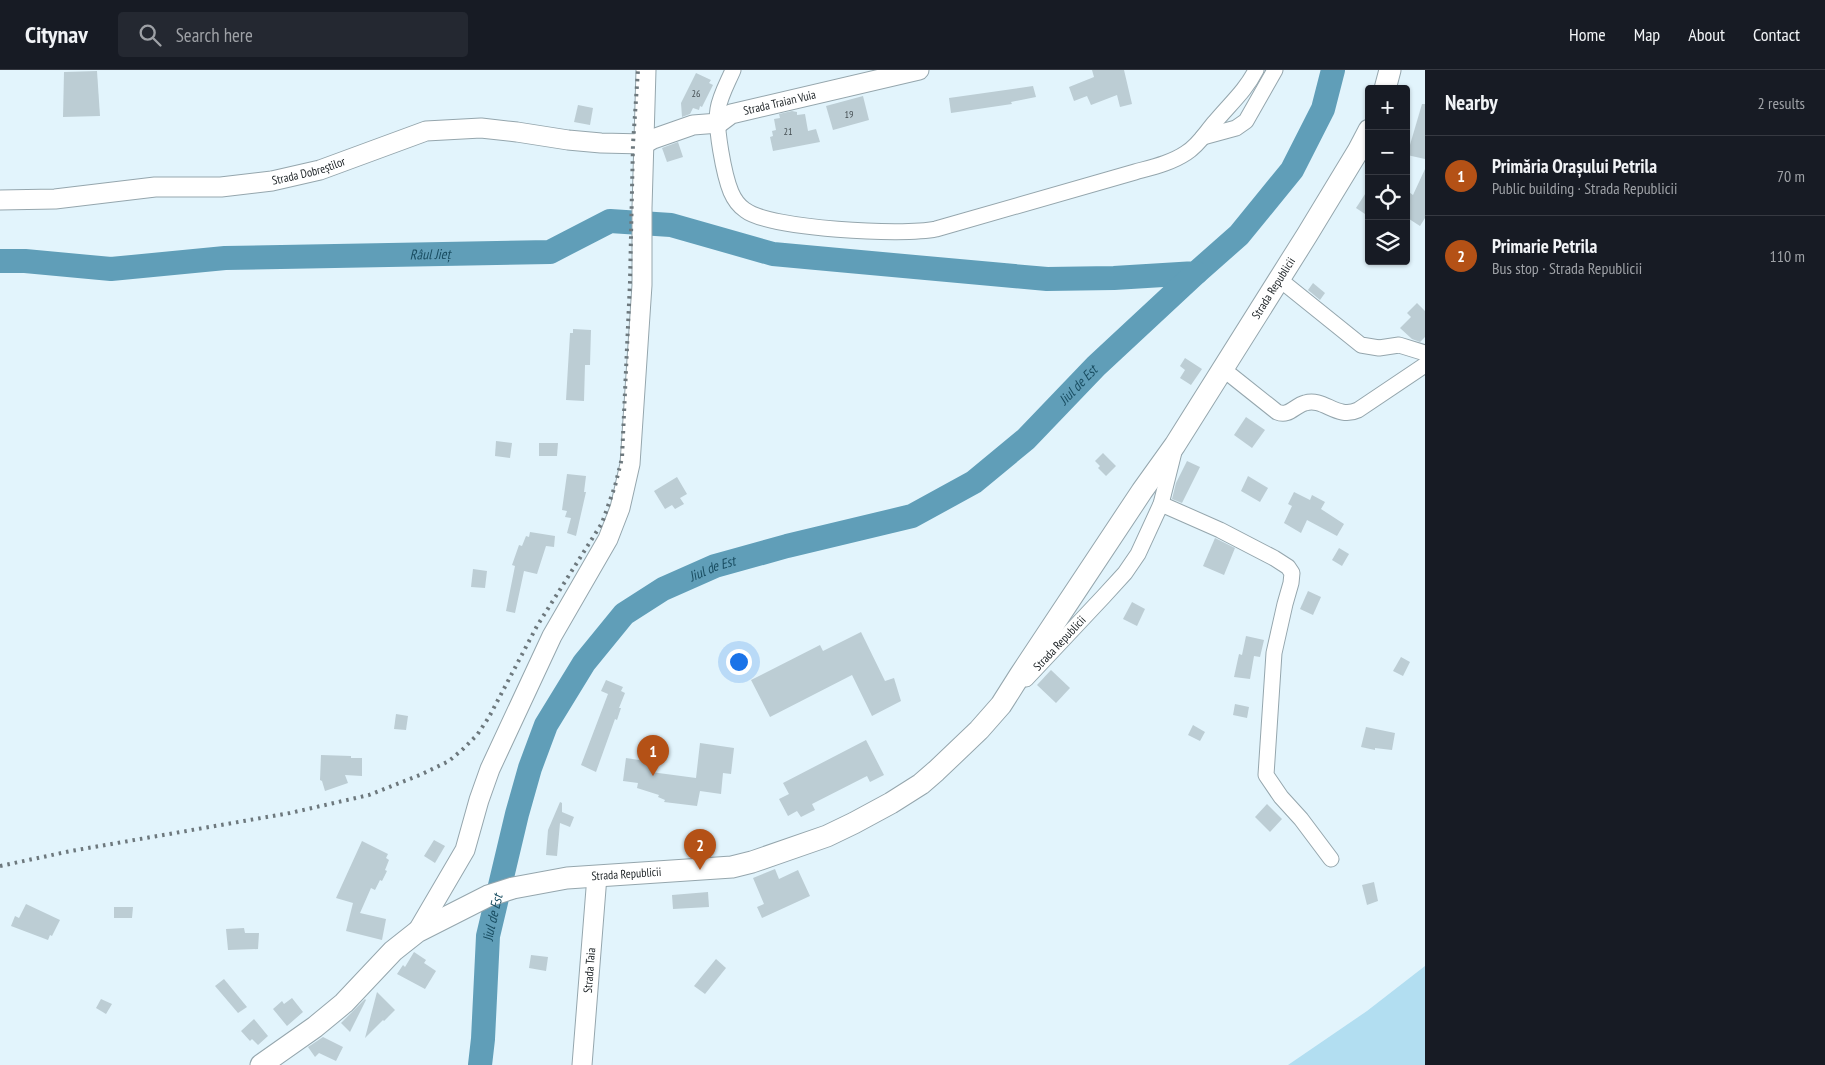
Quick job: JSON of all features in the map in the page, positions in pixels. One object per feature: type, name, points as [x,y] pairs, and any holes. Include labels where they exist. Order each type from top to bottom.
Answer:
[{"type":"main road","points":[[1386,85],[1390,70]]},
{"type":"main road","name":"Strada Republicii","points":[[261,1065],[315,1027],[344,1003],[393,952],[417,932],[488,896],[513,888],[567,878],[700,870],[732,867],[752,862],[827,836],[891,803],[921,784],[979,730],[1002,705],[1020,675],[1175,445],[1353,160],[1365,138]]},
{"type":"street","points":[[417,932],[465,850],[479,800],[490,770],[552,636],[608,539],[620,508],[630,464],[642,285],[646,70]]},
{"type":"street","points":[[733,70],[718,110],[719,123],[721,146],[731,192],[737,203],[744,210],[754,217],[780,222],[861,231],[919,232],[936,229],[1160,165],[1184,154],[1203,137],[1235,101],[1251,81],[1256,70]]},
{"type":"street","name":"Strada Traian Vuia","points":[[613,144],[644,144],[693,125],[719,123],[731,114],[919,70]]},
{"type":"street","points":[[1203,137],[1229,131],[1246,121],[1275,70]]},
{"type":"street","name":"Strada Dobreștilor","points":[[0,200],[56,200],[155,187],[220,188],[272,181],[320,170],[426,131],[481,128],[613,144]]},
{"type":"street","points":[[1279,279],[1361,345],[1379,348],[1399,345],[1425,352]]},
{"type":"street","points":[[1223,369],[1272,410],[1281,414],[1300,406],[1318,403],[1342,413],[1350,413],[1358,410],[1425,365]]},
{"type":"street","name":"Strada Republicii","points":[[1002,705],[1125,573],[1138,554],[1161,504],[1175,445]]},
{"type":"street","points":[[1161,504],[1220,530],[1274,558],[1288,567],[1292,573],[1292,583],[1285,604],[1274,653],[1266,775],[1277,792],[1301,819],[1331,859]]},
{"type":"street","name":"Strada Taia","points":[[582,1065],[597,876]]},
{"type":"shaded area","points":[[1425,966],[1425,1065],[1288,1065],[1367,1011]]},
{"type":"building","points":[[1092,70],[1124,70],[1132,104],[1120,107],[1117,95],[1091,105],[1087,96],[1074,101],[1069,87],[1094,77]]},
{"type":"building","points":[[97,71],[100,116],[63,117],[64,72]]},
{"type":"building","points":[[696,73],[711,80],[709,83],[713,85],[702,107],[700,106],[699,110],[693,108],[690,114],[682,117],[681,103]]},
{"type":"building","points":[[1033,86],[1036,97],[1011,102],[1012,104],[951,113],[949,98]]},
{"type":"building","points":[[863,96],[869,120],[833,130],[826,106]]},
{"type":"building","points":[[1422,104],[1425,104],[1425,159],[1410,156],[1410,145]]},
{"type":"building","points":[[578,105],[593,108],[590,125],[574,122]]},
{"type":"building","points":[[792,111],[797,112],[797,115],[805,114],[808,131],[816,129],[820,142],[773,151],[770,137],[773,136],[772,131],[776,130],[774,119],[780,118],[779,114]]},
{"type":"building","points":[[678,142],[683,157],[667,162],[662,148]]},
{"type":"building","points":[[1425,169],[1425,218],[1420,226],[1410,220],[1410,193],[1413,195]]},
{"type":"building","points":[[1365,194],[1365,214],[1356,208]]},
{"type":"building","points":[[1313,283],[1325,293],[1320,300],[1308,290]]},
{"type":"building","points":[[1417,303],[1425,311],[1425,337],[1420,342],[1412,339],[1400,328],[1411,317],[1407,313]]},
{"type":"building","points":[[573,329],[591,330],[590,365],[585,365],[584,401],[566,400],[570,333],[573,333]]},
{"type":"building","points":[[1185,358],[1202,369],[1191,385],[1180,378],[1185,370],[1180,366]]},
{"type":"building","points":[[1246,417],[1265,430],[1252,448],[1234,435]]},
{"type":"building","points":[[496,441],[512,443],[510,458],[495,456]]},
{"type":"building","points":[[539,443],[558,443],[557,456],[539,456]]},
{"type":"building","points":[[1103,453],[1116,466],[1106,476],[1098,468],[1100,466],[1095,461]]},
{"type":"building","points":[[1187,461],[1200,467],[1182,503],[1172,499],[1176,483]]},
{"type":"building","points":[[567,474],[586,476],[584,492],[586,492],[576,536],[567,533],[571,518],[565,517],[567,511],[562,510]]},
{"type":"building","points":[[1248,476],[1268,488],[1260,502],[1241,491]]},
{"type":"building","points":[[677,477],[687,494],[680,498],[684,504],[675,509],[672,505],[665,509],[654,491]]},
{"type":"building","points":[[1294,492],[1310,500],[1312,495],[1325,502],[1321,509],[1344,524],[1337,536],[1307,520],[1301,533],[1284,523],[1292,506],[1288,504]]},
{"type":"building","points":[[530,532],[555,536],[554,547],[546,546],[537,574],[524,571],[515,613],[506,611],[515,566],[512,565],[519,545],[522,546],[526,536],[529,537]]},
{"type":"building","points":[[1215,538],[1235,548],[1224,575],[1203,566]]},
{"type":"building","points":[[1339,548],[1349,554],[1342,566],[1332,560]]},
{"type":"building","points":[[473,569],[487,571],[485,588],[471,587]]},
{"type":"building","points":[[1308,591],[1321,597],[1313,615],[1300,609]]},
{"type":"building","points":[[1132,602],[1145,609],[1137,626],[1123,619]]},
{"type":"building","points":[[861,632],[885,681],[894,678],[901,701],[872,716],[852,675],[770,717],[751,680],[820,645],[823,651]]},
{"type":"building","points":[[1246,636],[1264,640],[1260,657],[1254,656],[1250,679],[1234,677],[1239,654],[1242,655]]},
{"type":"building","points":[[1401,657],[1410,662],[1403,676],[1393,671]]},
{"type":"building","points":[[1051,670],[1070,688],[1056,703],[1037,685]]},
{"type":"building","points":[[606,680],[623,687],[621,691],[625,693],[617,720],[615,719],[596,772],[581,765],[608,694],[601,691]]},
{"type":"building","points":[[1235,704],[1249,707],[1247,718],[1233,715]]},
{"type":"building","points":[[396,714],[408,716],[406,730],[394,729]]},
{"type":"building","points":[[1193,725],[1205,732],[1200,741],[1188,735]]},
{"type":"building","points":[[1366,727],[1395,733],[1392,750],[1375,748],[1375,750],[1361,747]]},
{"type":"building","points":[[866,740],[884,775],[870,782],[867,776],[812,804],[815,810],[801,817],[797,811],[788,816],[779,799],[789,794],[783,783]]},
{"type":"building","points":[[700,743],[734,748],[731,774],[723,773],[721,794],[700,791],[697,806],[664,802],[665,800],[658,797],[659,795],[637,788],[638,783],[623,781],[626,758],[652,762],[651,772],[696,778]]},
{"type":"building","points":[[321,755],[362,758],[362,776],[345,775],[348,783],[325,791],[320,780]]},
{"type":"building","points":[[560,802],[562,803],[562,812],[574,817],[570,827],[560,823],[557,856],[546,855],[548,830]]},
{"type":"building","points":[[1267,804],[1282,819],[1270,832],[1255,817]]},
{"type":"building","points":[[434,840],[445,846],[435,863],[424,856]]},
{"type":"building","points":[[362,841],[388,854],[386,858],[389,860],[385,870],[387,871],[375,890],[371,888],[360,913],[386,919],[382,940],[346,931],[353,903],[336,898]]},
{"type":"building","points":[[775,869],[779,879],[798,870],[810,896],[762,918],[757,907],[764,904],[753,878]]},
{"type":"building","points":[[1374,882],[1378,901],[1367,905],[1362,885]]},
{"type":"building","points":[[708,892],[709,907],[673,909],[672,895]]},
{"type":"building","points":[[26,904],[60,920],[48,940],[11,926],[15,916],[19,918]]},
{"type":"building","points":[[114,907],[133,907],[132,918],[114,918]]},
{"type":"building","points":[[244,928],[245,933],[259,933],[258,949],[228,950],[226,929]]},
{"type":"building","points":[[414,952],[426,960],[424,963],[436,971],[425,989],[397,974],[403,965],[405,967]]},
{"type":"building","points":[[531,955],[548,957],[546,971],[529,968]]},
{"type":"building","points":[[716,959],[726,968],[705,994],[694,986]]},
{"type":"building","points":[[224,979],[247,1007],[238,1013],[215,986]]},
{"type":"building","points":[[377,992],[395,1010],[365,1038]]},
{"type":"building","points":[[292,998],[303,1012],[287,1026],[273,1009],[282,1001],[284,1004]]},
{"type":"building","points":[[101,999],[112,1004],[106,1014],[96,1008]]},
{"type":"building","points":[[366,1000],[350,1032],[341,1023]]},
{"type":"building","points":[[254,1019],[268,1036],[258,1045],[252,1039],[250,1041],[241,1031]]},
{"type":"building","points":[[323,1037],[343,1047],[336,1061],[319,1053],[315,1057],[308,1047]]},
{"type":"waterway","name":"Râul Jieț","points":[[0,261],[25,261],[111,269],[225,258],[550,252],[610,221],[671,225],[773,254],[1047,279],[1114,278],[1196,273],[1239,235],[1292,170],[1323,109],[1333,70]]},
{"type":"waterway","name":"Jiul de Est","points":[[480,1065],[488,936],[530,768],[546,725],[584,663],[624,614],[663,589],[715,566],[787,546],[912,516],[974,482],[1026,439],[1096,366],[1196,273]]},
{"type":"railway","points":[[0,866],[71,851],[290,813],[369,795],[420,775],[449,761],[477,735],[489,717],[537,626],[602,523],[615,486],[622,458],[630,282],[633,144],[638,70]]},
{"type":"place","name":"Primăria Orașului Petrila","points":[[653,776]]},
{"type":"place","name":"Primarie Petrila","points":[[700,870]]}]
